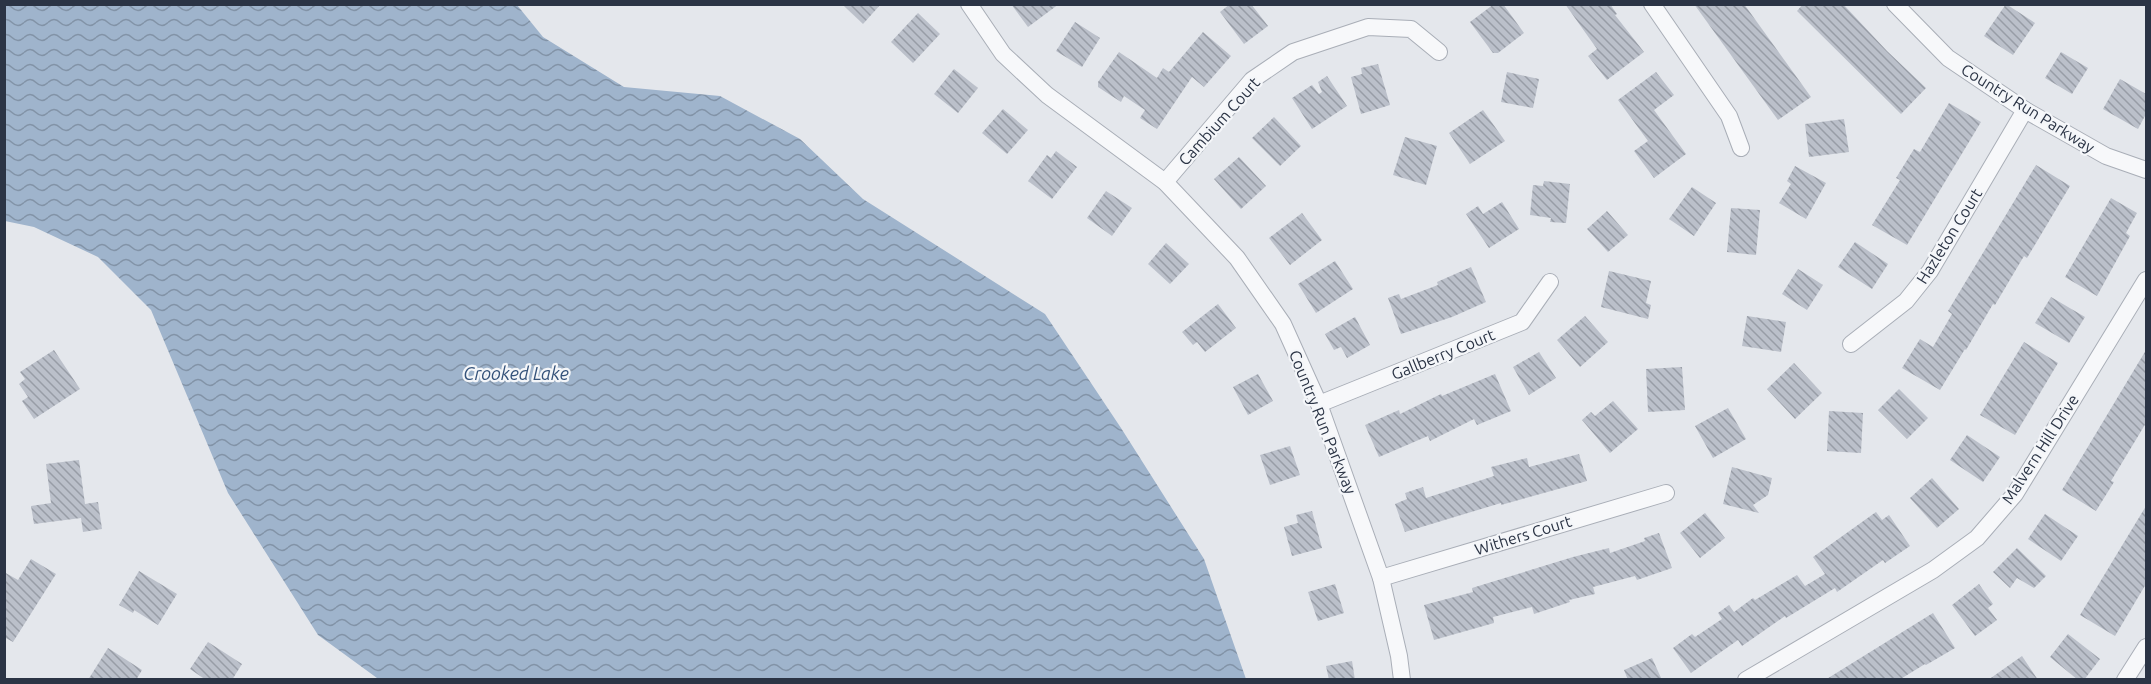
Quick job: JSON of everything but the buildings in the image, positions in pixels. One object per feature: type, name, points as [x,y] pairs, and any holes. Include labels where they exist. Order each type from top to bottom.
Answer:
[{"type":"street","name":"Country Run Parkway","points":[[969,4],[1003,54],[1047,95],[1165,182],[1237,258],[1283,324],[1319,404],[1381,578],[1399,656],[1402,680]]},
{"type":"street","points":[[1652,4],[1729,116],[1741,148]]},
{"type":"street","name":"Country Run Parkway","points":[[1895,4],[1948,58],[2025,110],[2106,156],[2146,170]]},
{"type":"street","name":"Cambium Court","points":[[1165,182],[1252,80],[1293,52],[1368,27],[1412,29],[1439,52]]},
{"type":"street","name":"Hazleton Court","points":[[1851,344],[1906,301],[1930,271],[2025,110]]},
{"type":"street","name":"Malvern Hill Drive","points":[[1746,680],[1933,570],[1977,538],[2015,494],[2146,280]]},
{"type":"street","name":"Gallberry Court","points":[[1319,404],[1522,322],[1550,282]]},
{"type":"street","name":"Withers Court","points":[[1381,578],[1666,493]]},
{"type":"street","points":[[2125,680],[2146,647]]},
{"type":"water","name":"Crooked Lake","points":[[5,4],[517,5],[543,37],[624,87],[720,96],[800,139],[863,199],[1045,314],[1204,559],[1246,679],[377,678],[318,635],[228,493],[151,310],[98,257],[34,227],[5,221]]}]
